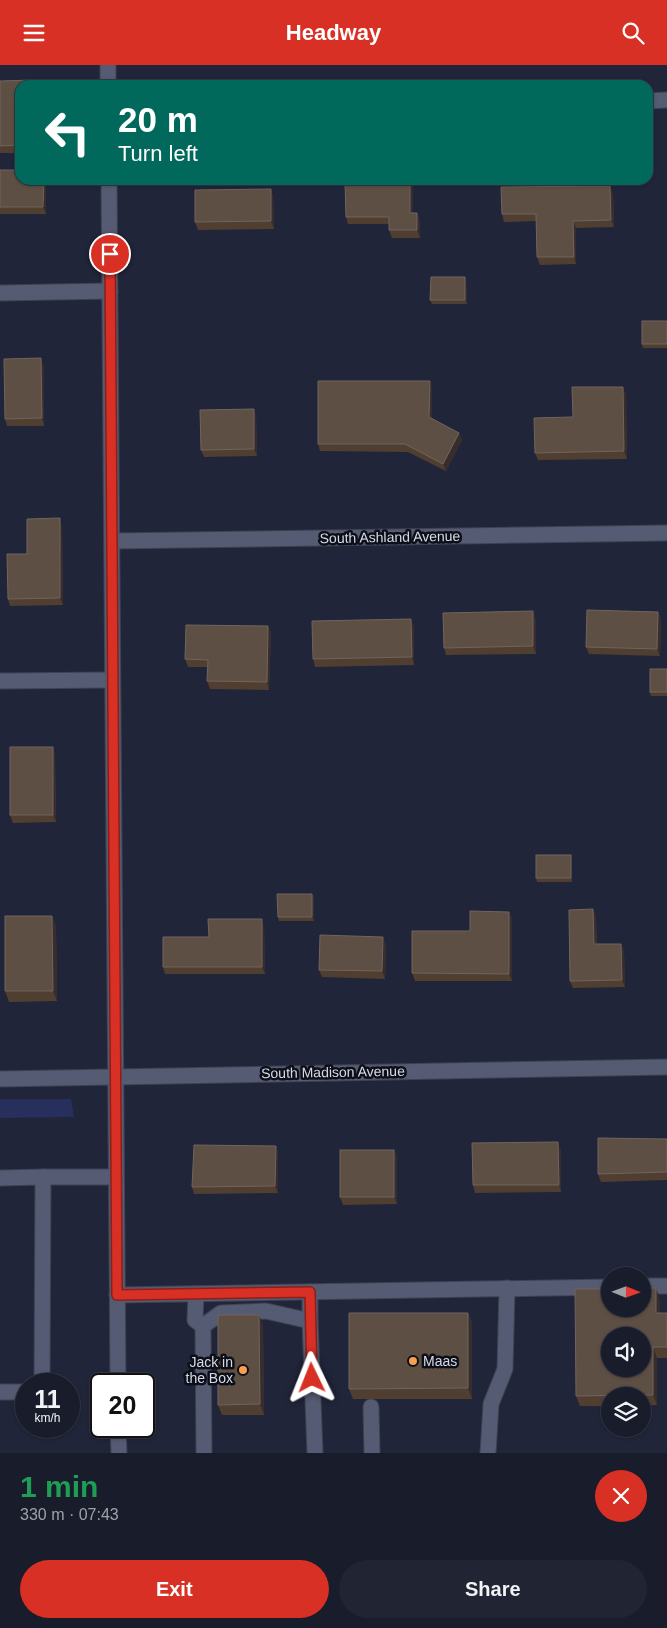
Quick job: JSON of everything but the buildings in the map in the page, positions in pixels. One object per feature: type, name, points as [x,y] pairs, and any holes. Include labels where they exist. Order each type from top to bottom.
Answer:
[{"type":"street","points":[[108,65],[108,80]]},
{"type":"street","points":[[653,101],[667,100]]},
{"type":"street","points":[[110,185],[118,1373]]},
{"type":"street","points":[[0,293],[110,291]]},
{"type":"street","name":"South Ashland Avenue","points":[[113,541],[667,533]]},
{"type":"street","points":[[0,681],[112,680]]},
{"type":"street","name":"South Madison Avenue","points":[[0,1079],[667,1067]]},
{"type":"street","points":[[42,1373],[43,1177]]},
{"type":"street","points":[[0,1178],[116,1177]]},
{"type":"street","points":[[651,1286],[667,1286]]},
{"type":"street","points":[[117,1295],[601,1287]]},
{"type":"street","points":[[488,1453],[491,1404],[505,1369],[506,1289]]},
{"type":"street","points":[[310,1292],[315,1453]]},
{"type":"street","points":[[196,1294],[195,1320],[203,1326]]},
{"type":"street","points":[[203,1326],[221,1313],[266,1311],[310,1321]]},
{"type":"street","points":[[203,1326],[204,1453]]},
{"type":"street","points":[[0,1392],[15,1392]]},
{"type":"street","points":[[371,1407],[372,1453]]},
{"type":"street","points":[[118,1438],[119,1453]]},
{"type":"shaded area","points":[[0,1099],[71,1099],[74,1117],[0,1118]]},
{"type":"place","name":"Maas","points":[[413,1361]]},
{"type":"place","name":"Jack in the Box","points":[[243,1370]]},
{"type":"route","points":[[110,254],[117,1295],[310,1292],[312,1378]]}]
